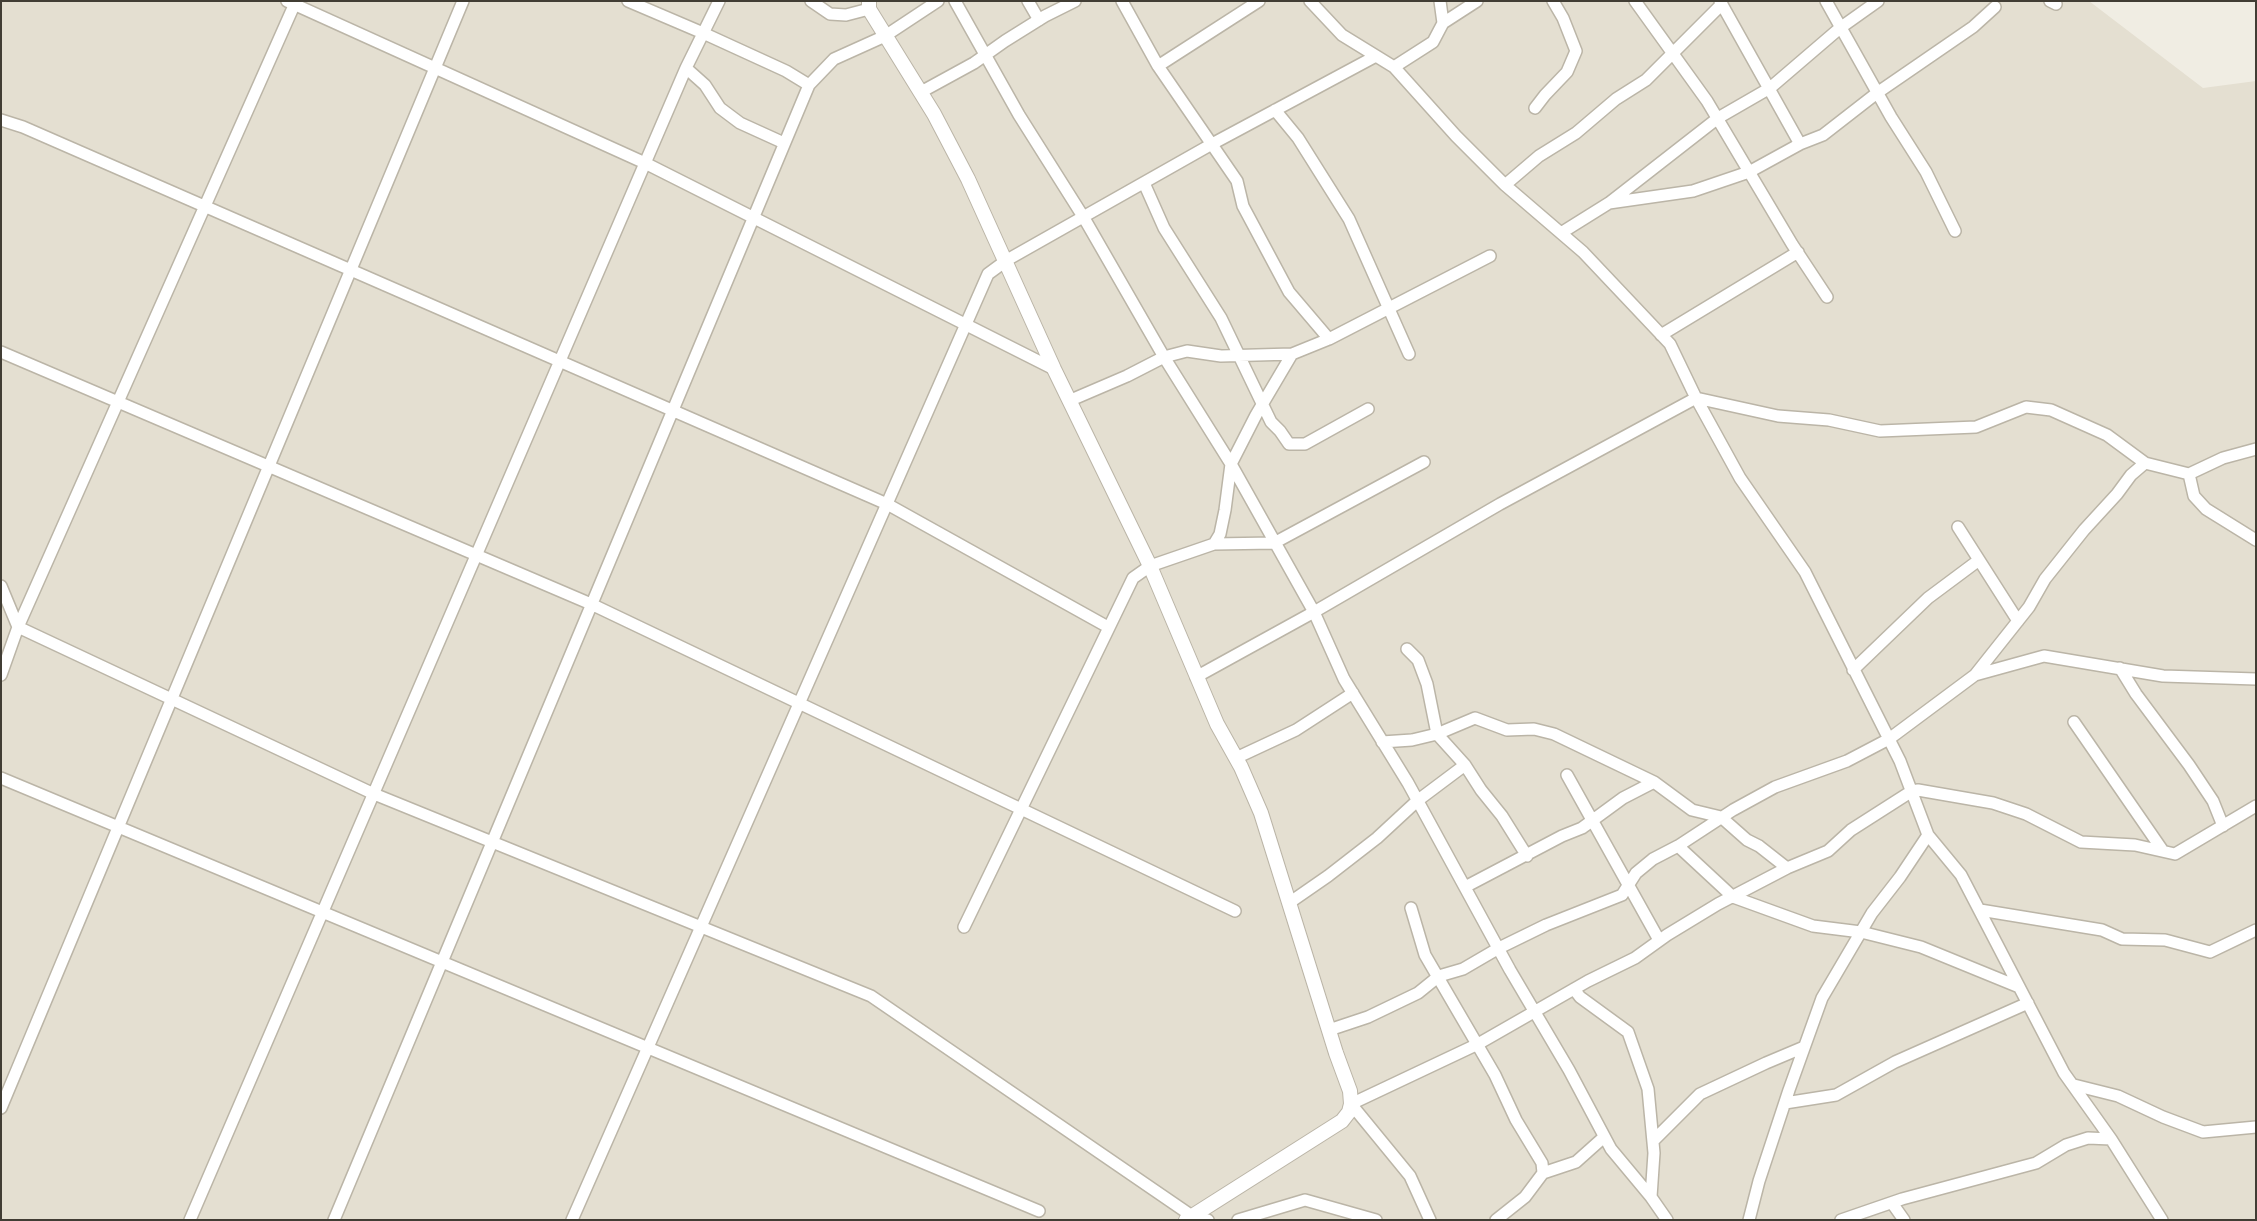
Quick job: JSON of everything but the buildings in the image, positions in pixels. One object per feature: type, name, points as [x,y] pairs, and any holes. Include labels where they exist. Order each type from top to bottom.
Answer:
[{"type":"street","points":[[628,1],[704,33],[786,71],[809,85]]},
{"type":"street","points":[[190,1220],[686,68],[718,1]]},
{"type":"street","points":[[811,1],[830,14],[846,15],[869,5],[885,36],[946,134],[1006,260],[1054,369],[1071,400],[1150,566],[1196,676],[1236,758],[1260,813],[1328,1030],[1350,1091],[1351,1104],[1349,1112],[1342,1121],[1189,1218]]},
{"type":"street","points":[[334,1220],[809,85],[834,58],[885,36],[938,1]]},
{"type":"street","points":[[955,1],[984,56],[1019,115],[1084,218],[1164,357],[1231,464],[1314,612],[1344,679],[1417,801],[1611,1149],[1651,1197],[1667,1220]]},
{"type":"street","points":[[1028,1],[1039,20]]},
{"type":"street","points":[[921,92],[984,56],[1039,20],[1075,1]]},
{"type":"street","points":[[1122,1],[1158,66],[1237,181],[1243,206],[1289,292],[1328,339]]},
{"type":"street","points":[[1158,66],[1259,1]]},
{"type":"street","points":[[1440,1],[1443,23]]},
{"type":"street","points":[[1394,67],[1432,42],[1443,23],[1477,1]]},
{"type":"street","points":[[1535,108],[1567,72],[1576,51],[1564,18],[1553,1]]},
{"type":"street","points":[[1635,1],[1718,118],[1749,172],[1827,297]]},
{"type":"street","points":[[1826,1],[1877,93],[1926,172],[1955,231]]},
{"type":"street","points":[[1561,233],[1609,203],[1718,118],[1770,88],[1840,28],[1878,1]]},
{"type":"street","points":[[1,675],[18,627],[205,206],[292,2],[645,164],[1054,369]]},
{"type":"street","points":[[1,1108],[462,2]]},
{"type":"street","points":[[1312,2],[1342,35],[1394,67],[1456,136],[1505,185],[1583,252],[1670,344],[1696,398],[1740,478],[1805,572],[1900,761],[1928,834],[1961,875],[2064,1072],[2111,1139],[2162,1220]]},
{"type":"street","points":[[1505,185],[1539,156],[1576,133],[1616,99],[1646,80],[1721,3],[1800,144]]},
{"type":"street","points":[[1609,203],[1693,191],[1749,172],[1800,144],[1823,135],[1877,93],[1973,27],[1995,7]]},
{"type":"street","points":[[572,1220],[988,274],[1006,260],[1084,218],[1212,144],[1376,56]]},
{"type":"street","points":[[686,68],[705,86],[720,108],[740,123],[784,143]]},
{"type":"street","points":[[1275,110],[1298,138],[1349,219],[1409,354]]},
{"type":"street","points":[[1,120],[23,127],[887,504],[1108,627]]},
{"type":"street","points":[[1144,183],[1164,228],[1221,318],[1241,356],[1270,422],[1280,431],[1288,444],[1305,444],[1368,409]]},
{"type":"street","points":[[1661,335],[1798,252]]},
{"type":"street","points":[[1071,400],[1127,376],[1164,357],[1187,351],[1221,356],[1292,354],[1328,339],[1389,309],[1490,256]]},
{"type":"street","points":[[1,352],[591,604],[1235,911]]},
{"type":"street","points":[[1214,544],[1220,534],[1226,510],[1231,464],[1292,354]]},
{"type":"street","points":[[1196,676],[1314,612],[1500,504],[1696,398],[1778,416],[1829,420],[1880,431],[1976,427],[2026,407],[2051,410],[2108,435],[2145,463],[2189,474],[2222,458],[2256,449]]},
{"type":"street","points":[[964,927],[1133,578],[1150,566],[1214,544],[1274,543],[1424,462]]},
{"type":"street","points":[[1328,1030],[1368,1017],[1418,993],[1438,976],[1463,969],[1499,948],[1546,925],[1622,895],[1636,873],[1653,859],[1678,846],[1721,817],[1775,787],[1847,761],[1888,739],[1975,675],[2018,620],[2045,579],[2084,530],[2117,494],[2131,475],[2145,463]]},
{"type":"street","points":[[2189,474],[2194,496],[2206,509],[2256,540]]},
{"type":"street","points":[[1958,527],[2018,620]]},
{"type":"street","points":[[1853,670],[1928,598],[1979,560]]},
{"type":"street","points":[[1,586],[18,627],[374,794],[871,996],[1189,1218],[1208,1220]]},
{"type":"street","points":[[1407,649],[1418,660],[1428,684],[1437,734],[1464,765],[1502,816],[1527,856]]},
{"type":"street","points":[[1975,675],[2044,656],[2163,676],[2256,679]]},
{"type":"street","points":[[2120,668],[2136,694],[2184,757],[2208,794],[2223,826]]},
{"type":"street","points":[[1236,758],[1296,730],[1353,693]]},
{"type":"street","points":[[1382,742],[1412,740],[1437,734],[1475,718],[1507,730],[1534,729],[1554,734],[1654,782],[1692,810],[1721,817],[1747,840],[1759,846],[1787,868]]},
{"type":"street","points":[[2074,722],[2163,851]]},
{"type":"street","points":[[1289,903],[1377,838],[1417,801],[1464,765]]},
{"type":"street","points":[[1567,774],[1659,940]]},
{"type":"street","points":[[1,778],[1039,1211]]},
{"type":"street","points":[[1466,888],[1562,836],[1582,828],[1623,798],[1654,782]]},
{"type":"street","points":[[1351,1104],[1478,1044],[1574,989],[1635,958],[1659,940],[1733,897],[1787,868],[1828,851],[1851,830],[1912,791],[1918,790],[1993,803],[2026,814],[2081,842],[2135,845],[2175,854],[2256,806]]},
{"type":"street","points":[[1749,1220],[1759,1181],[1822,998],[1872,913],[1900,877],[1928,834]]},
{"type":"street","points":[[1678,846],[1733,897],[1813,926],[1861,932],[1921,947],[2019,987]]},
{"type":"street","points":[[1411,908],[1425,954],[1450,1000],[1478,1044],[1516,1120],[1542,1162],[1543,1173]]},
{"type":"street","points":[[1980,910],[2102,930],[2122,939],[2165,940],[2210,952],[2256,930]]},
{"type":"street","points":[[1574,989],[1580,997],[1628,1032],[1648,1089],[1653,1141],[1651,1197]]},
{"type":"street","points":[[1785,1103],[1836,1095],[1895,1062],[2028,1002]]},
{"type":"street","points":[[1653,1141],[1700,1094],[1804,1047]]},
{"type":"street","points":[[2074,1085],[2118,1096],[2203,1132],[2256,1127]]},
{"type":"street","points":[[1351,1104],[1410,1176],[1430,1220]]},
{"type":"street","points":[[1496,1220],[1524,1197],[1543,1173],[1576,1162],[1604,1137]]},
{"type":"street","points":[[1840,1220],[1892,1203],[2036,1163],[2066,1145],[2088,1138],[2111,1139]]},
{"type":"street","points":[[1238,1220],[1305,1200],[1376,1220]]},
{"type":"street","points":[[1892,1203],[1904,1220]]},
{"type":"shaded area","points":[[1,1],[2089,1],[2203,88],[2256,81],[2256,1220],[1,1220]]}]
